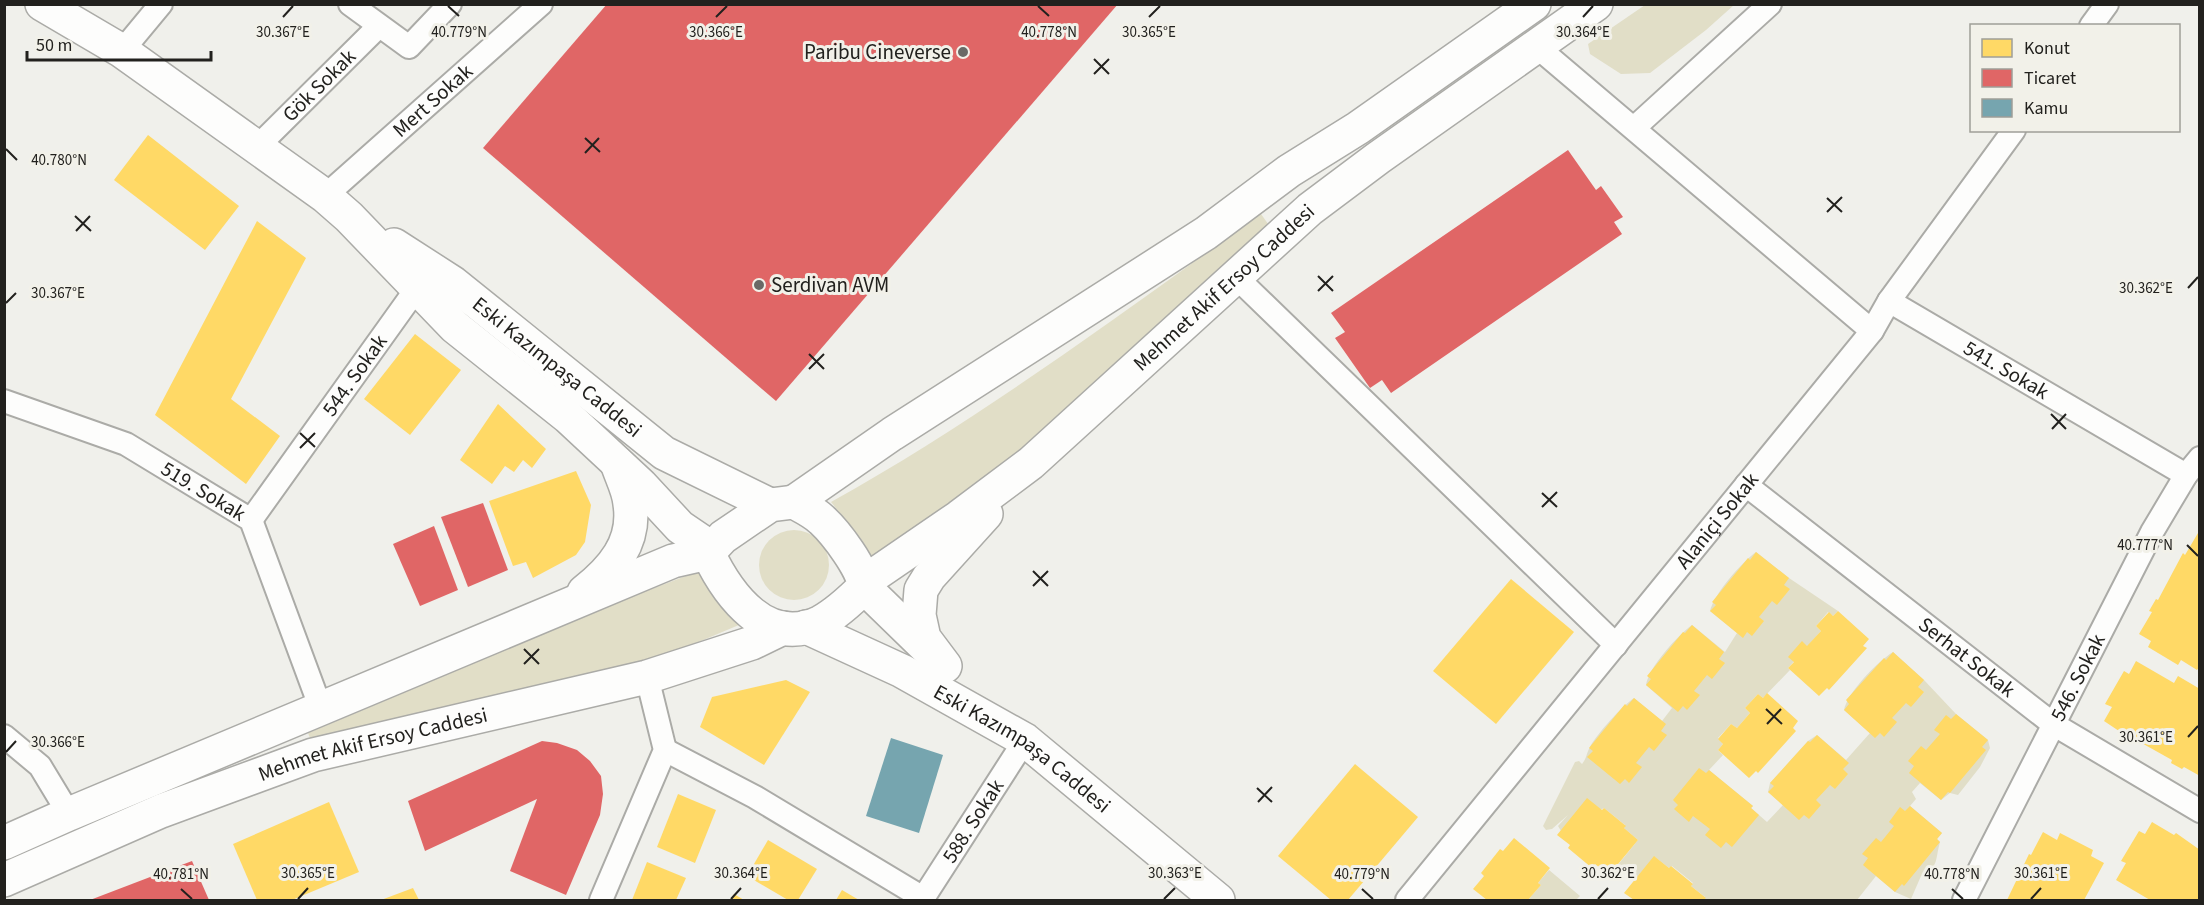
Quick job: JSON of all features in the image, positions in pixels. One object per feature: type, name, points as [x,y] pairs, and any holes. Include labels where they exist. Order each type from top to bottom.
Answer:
[{"type":"main road","name":"Eski Kazımpaşa Caddesi","points":[[42,4],[122,51],[325,196],[350,217],[455,327],[568,417],[641,485],[680,527],[709,551]]},
{"type":"main road","points":[[782,504],[820,518],[837,536],[864,584],[821,622],[794,628],[764,623],[748,611],[719,577],[709,551],[723,537],[782,504],[1206,233],[1289,171],[1358,128],[1534,4]]},
{"type":"main road","name":"Mehmet Akif Ersoy Caddesi","points":[[864,584],[1031,463],[1318,203],[1596,4]]},
{"type":"main road","name":"Eski Kazımpaşa Caddesi","points":[[350,217],[453,283],[664,453],[782,504]]},
{"type":"main road","points":[[568,605],[609,571],[623,549],[630,525],[630,503],[617,463]]},
{"type":"main road","points":[[1025,740],[945,666],[924,638],[919,615],[921,590],[929,577],[1031,463]]},
{"type":"main road","name":"Mehmet Akif Ersoy Caddesi","points":[[4,843],[673,561],[709,551]]},
{"type":"main road","name":"Eski Kazımpaşa Caddesi","points":[[864,584],[945,666]]},
{"type":"main road","name":"Eski Kazımpaşa Caddesi","points":[[794,628],[902,672],[1025,740],[1218,900]]},
{"type":"main road","name":"Mehmet Akif Ersoy Caddesi","points":[[4,880],[161,810],[314,755],[647,677],[794,628]]},
{"type":"street","points":[[122,51],[161,4]]},
{"type":"street","points":[[350,4],[409,47],[450,4]]},
{"type":"street","name":"Mert Sokak","points":[[325,196],[541,4]]},
{"type":"street","points":[[1634,128],[1770,4]]},
{"type":"street","points":[[2092,24],[2107,4]]},
{"type":"street","name":"Gök Sokak","points":[[258,146],[379,26]]},
{"type":"street","points":[[1536,46],[1872,331]]},
{"type":"street","name":"Alaniçi Sokak","points":[[1407,900],[1872,331],[1889,302],[2013,132]]},
{"type":"street","points":[[1236,277],[1616,645]]},
{"type":"street","name":"544. Sokak","points":[[251,520],[417,288]]},
{"type":"street","name":"541. Sokak","points":[[1889,302],[2193,466]]},
{"type":"street","name":"519. Sokak","points":[[4,400],[126,444],[251,520],[321,710]]},
{"type":"street","name":"546. Sokak","points":[[1964,900],[2152,532],[2193,466]]},
{"type":"street","name":"Serhat Sokak","points":[[1746,485],[2053,724],[2199,811]]},
{"type":"street","points":[[601,900],[665,750],[647,677]]},
{"type":"street","points":[[4,736],[40,766],[69,814]]},
{"type":"street","name":"588. Sokak","points":[[922,899],[1025,740]]},
{"type":"street","points":[[665,750],[755,797],[922,899]]},
{"type":"shaded area","points":[[1645,5],[1734,5],[1706,30],[1650,73],[1621,74],[1590,54],[1588,44]]},
{"type":"shaded area","points":[[1261,214],[1271,228],[1089,403],[874,560],[862,540],[831,502],[942,436],[996,400]]},
{"type":"shaded area","points":[[787,530],[801,530],[814,536],[823,545],[829,558],[827,578],[819,590],[801,600],[787,600],[774,594],[765,585],[759,572],[759,558],[765,545],[774,536]]},
{"type":"shaded area","points":[[1756,552],[1789,578],[1838,611],[1833,616],[1828,612],[1816,626],[1821,631],[1788,668],[1790,670],[1763,698],[1758,694],[1745,708],[1750,713],[1737,728],[1731,724],[1718,738],[1723,744],[1718,750],[1723,755],[1709,770],[1753,806],[1751,808],[1767,822],[1783,805],[1768,792],[1770,783],[1808,741],[1817,735],[1846,760],[1870,733],[1844,710],[1851,695],[1864,678],[1893,652],[1956,714],[1988,740],[1990,748],[1980,767],[1958,795],[1950,793],[1941,800],[1920,783],[1912,792],[1916,799],[1910,806],[1942,833],[1937,839],[1940,842],[1934,866],[1921,876],[1911,899],[1895,892],[1876,876],[1857,900],[1703,900],[1705,897],[1691,886],[1693,883],[1672,866],[1669,868],[1655,857],[1634,881],[1617,866],[1638,840],[1624,828],[1625,825],[1604,808],[1561,831],[1558,826],[1568,815],[1552,829],[1546,830],[1543,826],[1575,762],[1579,761],[1582,764],[1598,735],[1623,707],[1634,698],[1662,721],[1672,708],[1646,685],[1652,670],[1664,652],[1679,636],[1692,625],[1725,652],[1737,633],[1710,611],[1729,579]]},
{"type":"shaded area","points":[[699,571],[746,622],[689,646],[644,661],[314,748],[308,733],[641,593]]},
{"type":"shaded area","points":[[1549,870],[1580,896],[1576,900],[1528,900],[1541,885],[1538,883]]},
{"type":"building: Konut","points":[[148,135],[239,206],[205,250],[114,180]]},
{"type":"building: Konut","points":[[257,221],[306,258],[231,399],[280,436],[246,484],[155,415]]},
{"type":"building: Konut","points":[[415,334],[461,370],[410,435],[364,399]]},
{"type":"building: Konut","points":[[498,404],[546,449],[532,468],[523,460],[514,472],[505,466],[492,484],[460,460]]},
{"type":"building: Konut","points":[[576,471],[591,505],[585,542],[576,555],[533,578],[526,562],[513,566],[489,501]]},
{"type":"building: Konut","points":[[2198,533],[2200,534],[2200,666],[2197,670],[2181,660],[2178,665],[2148,647],[2151,641],[2139,634],[2152,612],[2149,611],[2156,599],[2158,600],[2183,553],[2185,555]]},
{"type":"building: Konut","points":[[1756,552],[1789,578],[1784,585],[1790,589],[1777,605],[1772,601],[1759,617],[1764,621],[1752,636],[1747,632],[1743,638],[1710,611],[1716,605],[1712,602],[1748,558],[1750,560]]},
{"type":"building: Konut","points":[[1511,579],[1574,632],[1496,724],[1433,671]]},
{"type":"building: Konut","points":[[1838,611],[1869,639],[1863,646],[1867,648],[1829,690],[1827,688],[1819,696],[1788,668],[1794,662],[1788,657],[1802,641],[1807,646],[1821,631],[1816,626],[1829,612],[1833,616]]},
{"type":"building: Konut","points":[[1692,625],[1724,652],[1719,659],[1725,663],[1712,679],[1707,675],[1694,691],[1700,695],[1687,710],[1683,706],[1678,712],[1646,685],[1651,679],[1647,676],[1683,632],[1685,633]]},
{"type":"building: Konut","points":[[1893,652],[1924,680],[1918,687],[1924,692],[1911,707],[1906,703],[1892,718],[1897,722],[1884,737],[1880,733],[1875,738],[1844,710],[1849,704],[1846,700],[1884,658],[1886,660]]},
{"type":"building: Konut","points":[[2136,661],[2174,683],[2178,676],[2200,689],[2200,776],[2171,763],[2172,760],[2138,741],[2137,743],[2104,721],[2112,707],[2105,704],[2124,671],[2129,674]]},
{"type":"building: Konut","points":[[786,680],[810,692],[764,765],[700,727],[712,697]]},
{"type":"building: Konut","points":[[1767,693],[1798,721],[1793,728],[1796,731],[1758,773],[1756,771],[1749,778],[1718,750],[1723,744],[1718,739],[1731,724],[1737,728],[1750,713],[1745,708],[1758,694],[1763,698]]},
{"type":"building: Konut","points":[[1634,698],[1666,724],[1661,731],[1667,735],[1654,751],[1649,747],[1636,763],[1642,767],[1629,783],[1625,779],[1620,784],[1587,757],[1593,751],[1589,748],[1625,704],[1627,706]]},
{"type":"building: Konut","points":[[1956,714],[1988,740],[1982,747],[1986,750],[1950,793],[1948,792],[1941,800],[1909,773],[1914,766],[1908,761],[1921,746],[1926,750],[1940,734],[1934,730],[1946,715],[1951,719]]},
{"type":"building: Konut","points":[[1817,735],[1849,763],[1843,769],[1848,774],[1835,789],[1830,785],[1816,800],[1821,805],[1809,819],[1804,815],[1799,820],[1768,792],[1774,786],[1770,783],[1808,741],[1810,742]]},
{"type":"building: Konut","points":[[1355,764],[1418,817],[1348,900],[1331,900],[1278,856]]},
{"type":"building: Konut","points":[[1699,768],[1706,773],[1709,770],[1753,806],[1751,808],[1759,815],[1732,847],[1726,842],[1721,848],[1705,835],[1710,829],[1693,816],[1689,822],[1674,809],[1678,805],[1673,800]]},
{"type":"building: Konut","points":[[678,794],[716,810],[695,863],[657,847]]},
{"type":"building: Konut","points":[[1587,798],[1626,826],[1624,828],[1638,840],[1609,875],[1595,864],[1592,868],[1568,848],[1570,845],[1557,835]]},
{"type":"building: Konut","points":[[329,802],[359,872],[292,900],[257,900],[233,844]]},
{"type":"building: Konut","points":[[1910,806],[1942,833],[1937,839],[1940,842],[1904,886],[1902,884],[1895,892],[1863,865],[1868,858],[1862,854],[1876,838],[1881,842],[1894,826],[1889,822],[1900,807],[1905,811]]},
{"type":"building: Konut","points":[[2152,822],[2174,835],[2176,833],[2200,850],[2200,900],[2150,900],[2116,880],[2126,863],[2121,861],[2139,831],[2145,834]]},
{"type":"building: Konut","points":[[2043,832],[2057,840],[2060,833],[2093,850],[2091,856],[2104,863],[2084,900],[2007,900],[2029,854],[2031,855]]},
{"type":"building: Konut","points":[[1514,838],[1550,868],[1538,883],[1541,885],[1528,900],[1487,900],[1473,889],[1484,876],[1481,873],[1500,849],[1503,851]]},
{"type":"building: Konut","points":[[768,840],[817,869],[798,900],[788,900],[747,876]]},
{"type":"building: Konut","points":[[1654,856],[1669,868],[1671,866],[1706,898],[1703,900],[1634,900],[1624,893]]},
{"type":"building: Konut","points":[[647,862],[686,878],[676,900],[632,900]]},
{"type":"building: Konut","points":[[413,888],[419,900],[381,900]]},
{"type":"building: Konut","points":[[842,890],[859,900],[836,900]]},
{"type":"building: Konut","points":[[734,894],[744,900],[730,900]]},
{"type":"building: Ticaret","name":"Serdivan AVM","points":[[607,4],[1118,4],[776,401],[483,148]]},
{"type":"building: Ticaret","points":[[1568,150],[1596,190],[1601,186],[1623,217],[1614,222],[1622,234],[1391,393],[1382,380],[1370,388],[1335,338],[1345,332],[1331,313]]},
{"type":"building: Ticaret","points":[[483,503],[508,570],[468,587],[441,517]]},
{"type":"building: Ticaret","points":[[434,526],[458,590],[420,606],[393,544]]},
{"type":"building: Ticaret","points":[[542,741],[577,750],[590,761],[601,776],[603,794],[600,815],[566,895],[510,871],[537,799],[425,851],[408,801]]},
{"type":"building: Ticaret","points":[[192,861],[209,900],[90,900]]},
{"type":"building: Kamu","points":[[891,738],[943,755],[919,833],[866,816]]},
{"type":"place","name":"Paribu Cineverse","points":[[963,52]]},
{"type":"place","name":"Serdivan AVM","points":[[759,285]]}]
